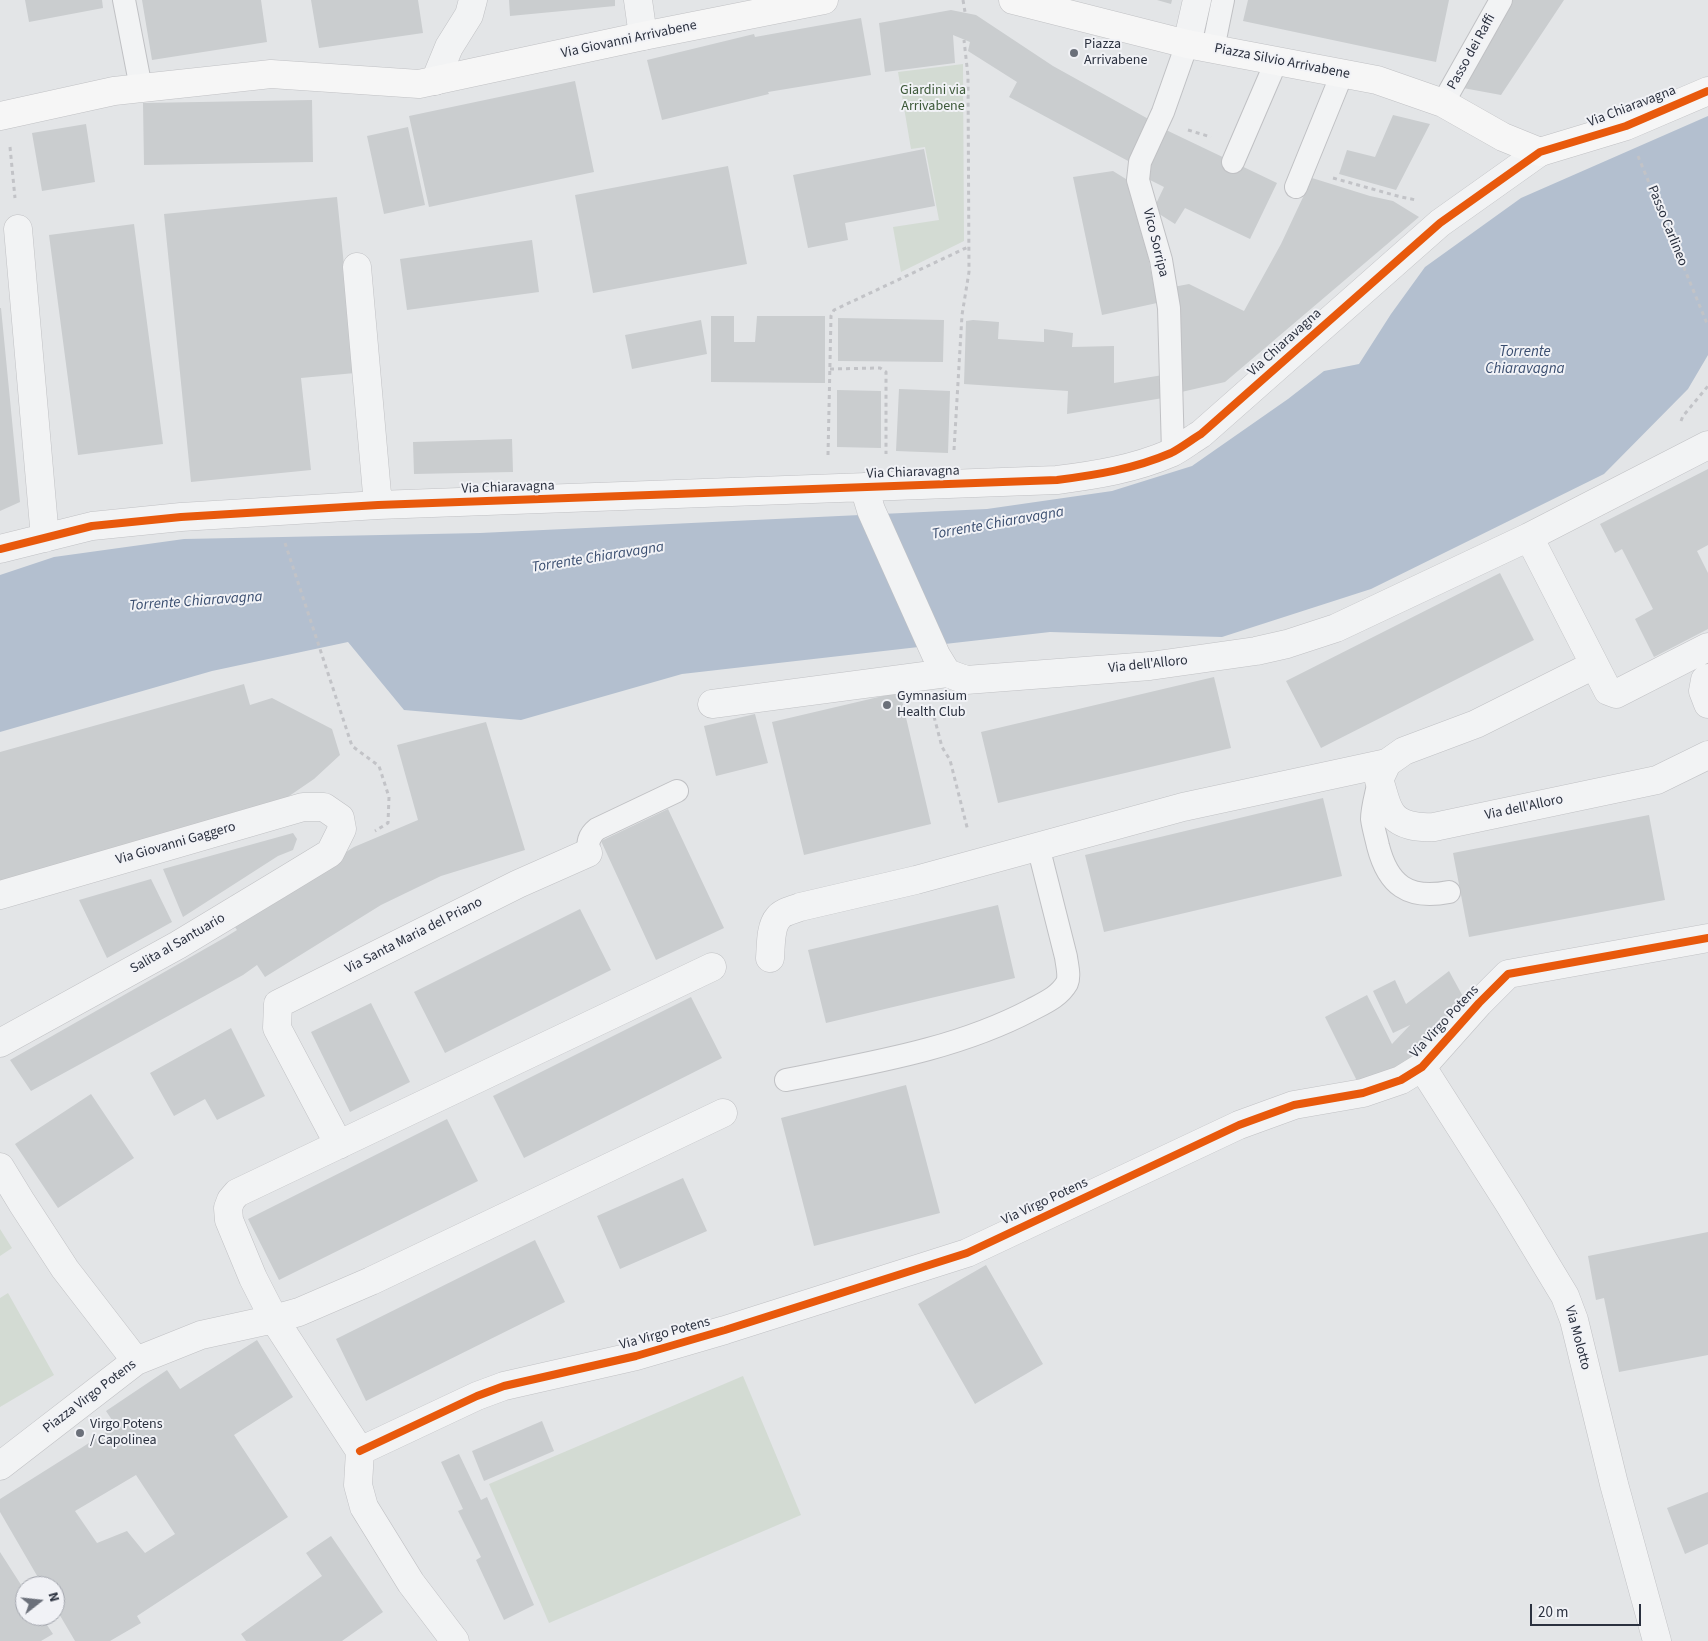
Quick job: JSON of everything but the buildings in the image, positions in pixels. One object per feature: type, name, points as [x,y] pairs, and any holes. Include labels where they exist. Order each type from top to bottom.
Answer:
[{"type":"street","points":[[435,81],[449,47],[469,15],[472,0]]},
{"type":"street","points":[[638,0],[643,36]]},
{"type":"street","name":"Via Giovanni Arrivabene","points":[[4,115],[114,91],[271,74],[419,84],[643,36],[824,0]]},
{"type":"street","name":"Piazza Silvio Arrivabene","points":[[1013,0],[1187,44],[1377,80],[1443,103],[1503,137],[1540,152]]},
{"type":"street","points":[[1187,44],[1197,0]]},
{"type":"street","name":"Via Chiaravagna","points":[[0,549],[92,526],[181,517],[378,505],[828,489],[873,495],[952,484],[1057,480],[1102,474],[1146,462],[1173,452],[1208,428],[1440,223],[1540,152],[1626,126],[1708,91]]},
{"type":"street","points":[[18,229],[45,538]]},
{"type":"street","points":[[357,267],[378,505]]},
{"type":"street","name":"Via dell'Alloro","points":[[942,664],[966,680],[1150,666],[1280,646],[1336,628],[1529,537],[1708,446]]},
{"type":"street","points":[[712,704],[942,664],[873,495]]},
{"type":"street","points":[[1529,537],[1608,692],[1616,694],[1708,648]]},
{"type":"street","points":[[770,958],[774,927],[778,918],[800,907],[916,880],[1183,807],[1383,771],[1404,751],[1476,724],[1594,664]]},
{"type":"street","points":[[1708,678],[1705,680],[1703,691],[1708,704]]},
{"type":"street","name":"Via dell'Alloro","points":[[1383,771],[1390,811],[1397,819],[1420,828],[1434,827],[1656,780],[1708,755]]},
{"type":"street","name":"Via Giovanni Gaggero","points":[[0,895],[303,807],[324,807],[340,818],[342,829],[330,853]]},
{"type":"street","name":"Salita al Santuario","points":[[0,1043],[178,945],[330,853]]},
{"type":"street","name":"Via Santa Maria del Priano","points":[[339,1145],[277,1028],[278,1004],[518,884],[588,853]]},
{"type":"street","name":"Via Virgo Potens","points":[[360,1451],[477,1396],[504,1386],[636,1356],[967,1253],[1239,1125],[1294,1105],[1363,1093],[1402,1080],[1422,1067],[1479,1003],[1508,974],[1708,938]]},
{"type":"street","points":[[455,1641],[411,1583],[364,1507],[358,1485],[360,1451],[274,1319],[239,1247],[229,1220],[228,1208],[231,1200],[237,1193],[712,967]]},
{"type":"street","name":"Via Molotto","points":[[1422,1067],[1566,1296],[1574,1320],[1614,1484],[1657,1641]]},
{"type":"street","name":"Piazza Virgo Potens","points":[[0,1466],[136,1361],[201,1335],[299,1312],[370,1281],[723,1113]]},
{"type":"street","points":[[0,1167],[65,1269],[136,1361]]},
{"type":"lane","points":[[124,0],[141,88]]},
{"type":"lane","points":[[1213,49],[1223,0]]},
{"type":"lane","name":"Passo dei Raffi","points":[[1443,103],[1501,0]]},
{"type":"lane","name":"Vico Sorripa","points":[[1173,452],[1169,308],[1161,260],[1138,180],[1140,162],[1163,112],[1187,44]]},
{"type":"lane","points":[[1233,162],[1276,62]]},
{"type":"lane","points":[[1296,187],[1342,74]]},
{"type":"lane","points":[[1383,771],[1372,818],[1382,861],[1392,878],[1404,888],[1419,894],[1432,895],[1449,892]]},
{"type":"lane","name":"Via Santa Maria del Priano","points":[[588,853],[588,841],[591,834],[597,829],[677,791]]},
{"type":"lane","points":[[786,1080],[901,1056],[951,1043],[1010,1021],[1058,995],[1067,982],[1066,957],[1038,846]]},
{"type":"path","points":[[963,0],[965,12]]},
{"type":"path","points":[[952,484],[962,315],[968,272],[968,76],[964,40]]},
{"type":"path","points":[[4,115],[18,229]]},
{"type":"path","points":[[828,489],[830,316],[834,310],[968,247]]},
{"type":"path","points":[[830,369],[880,368],[886,372],[873,495]]},
{"type":"path","points":[[285,541],[332,690],[352,746],[379,766],[390,798],[388,823],[365,837],[330,853]]},
{"type":"path","points":[[942,664],[931,706],[942,747],[950,760],[971,841],[980,862]]},
{"type":"green space","name":"Giardini via Arrivabene","points":[[963,64],[964,241],[901,272],[893,227],[939,220],[925,147],[911,149],[898,72]]},
{"type":"green space","points":[[0,1229],[12,1248],[0,1256]]},
{"type":"green space","points":[[8,1293],[54,1375],[0,1407],[0,1298]]},
{"type":"green space","points":[[743,1376],[801,1515],[549,1623],[489,1484]]},
{"type":"water","name":"Torrente Chiaravagna","points":[[1708,116],[1708,355],[1688,389],[1604,474],[1371,589],[1222,637],[1050,632],[682,674],[521,720],[404,710],[348,642],[212,671],[0,732],[0,575],[54,557],[184,539],[480,533],[987,509],[1112,491],[1192,466],[1288,399],[1324,371],[1359,364],[1391,314],[1425,267],[1521,198]]},
{"type":"cycle path","points":[[0,549],[92,526],[181,517],[378,505],[1057,480],[1129,467],[1171,453],[1201,434],[1440,223],[1540,152],[1626,126],[1708,91]]},
{"type":"cycle path","points":[[360,1451],[477,1396],[504,1386],[636,1356],[725,1330],[967,1253],[1239,1125],[1294,1105],[1363,1093],[1401,1080],[1422,1067],[1479,1003],[1508,974],[1708,938]]},
{"type":"place","name":"Piazza Arrivabene","points":[[1074,53]]},
{"type":"place","name":"Gymnasium Health Club","points":[[887,705]]},
{"type":"place","name":"Virgo Potens / Capolinea","points":[[80,1433]]}]
